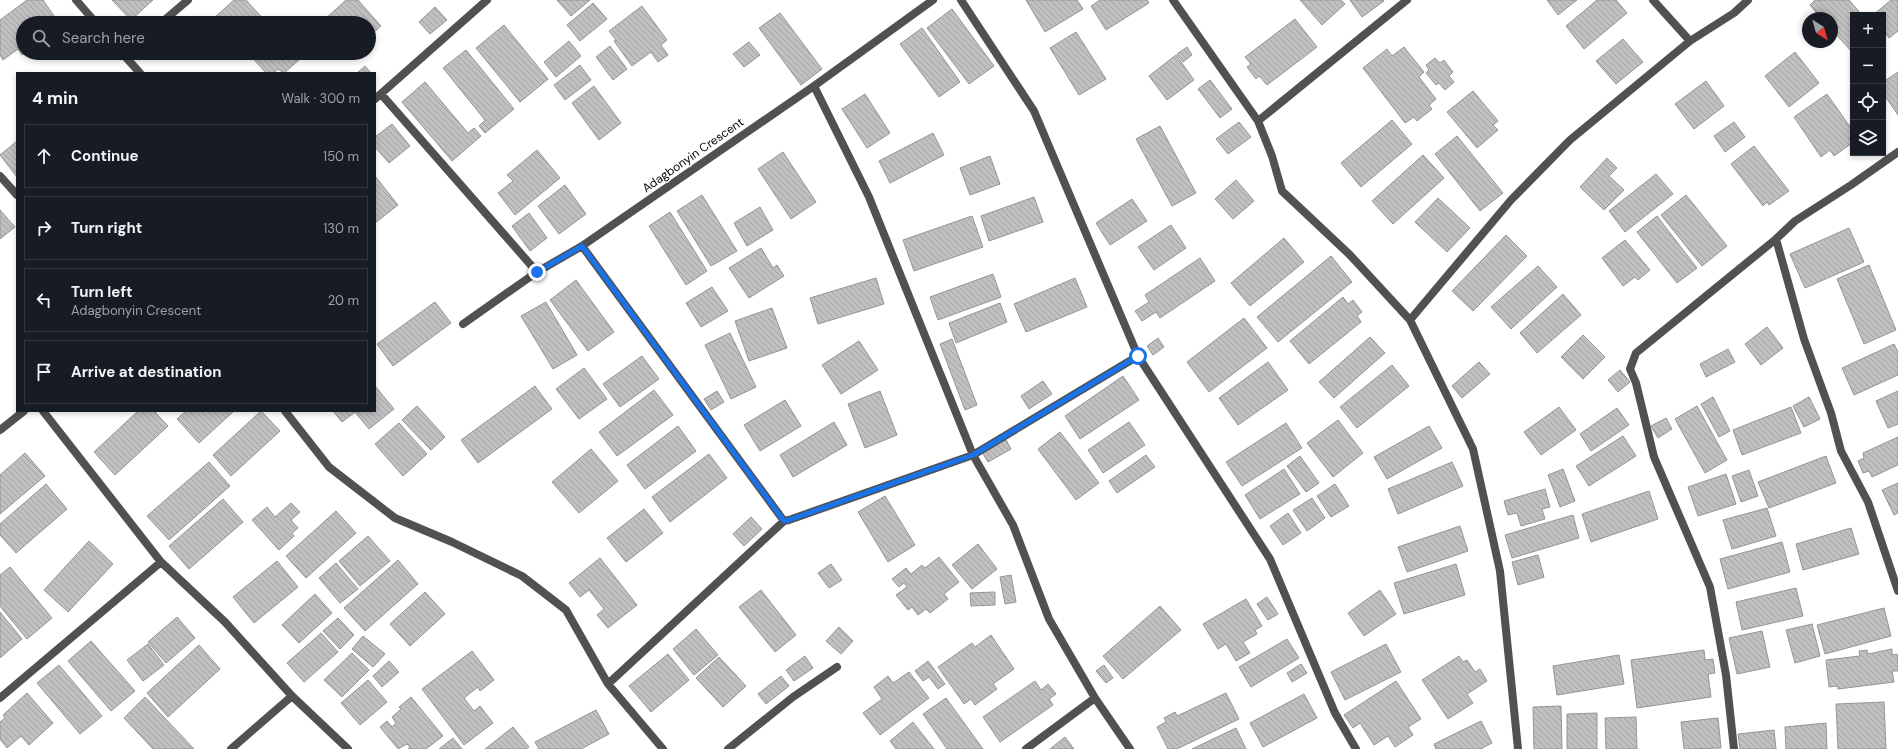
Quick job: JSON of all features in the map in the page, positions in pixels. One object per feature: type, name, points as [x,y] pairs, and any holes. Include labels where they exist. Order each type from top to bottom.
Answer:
[{"type":"street","points":[[76,0],[90,16]]},
{"type":"street","points":[[169,16],[188,0]]},
{"type":"street","points":[[487,0],[378,96],[537,272]]},
{"type":"street","name":"Adagbonyin Crescent","points":[[463,324],[537,272],[582,246],[814,86],[933,0]]},
{"type":"street","points":[[961,0],[1034,111],[1138,356],[1270,558],[1335,713],[1356,749]]},
{"type":"street","points":[[1173,0],[1258,121],[1272,156],[1282,191],[1350,255],[1410,320],[1473,449],[1500,571],[1518,749]]},
{"type":"street","points":[[1258,121],[1407,0]]},
{"type":"street","points":[[1653,0],[1690,41]]},
{"type":"street","points":[[1410,320],[1511,200],[1570,140],[1690,41],[1734,13],[1748,0]]},
{"type":"street","points":[[129,60],[139,72]]},
{"type":"street","points":[[814,86],[869,197],[973,455],[1013,525],[1049,619],[1095,698],[1130,749]]},
{"type":"street","points":[[1734,749],[1726,675],[1710,587],[1654,457],[1636,383],[1630,369],[1636,353],[1795,221],[1851,185],[1898,152]]},
{"type":"street","points":[[0,176],[16,194]]},
{"type":"street","points":[[1776,238],[1804,339],[1831,414],[1841,451],[1868,502],[1898,591]]},
{"type":"street","points":[[582,246],[784,521]]},
{"type":"street","points":[[608,684],[784,521],[973,455],[1138,356]]},
{"type":"street","points":[[0,430],[23,412]]},
{"type":"street","points":[[43,412],[160,562],[225,622],[292,696],[348,749]]},
{"type":"street","points":[[286,412],[329,466],[395,518],[452,542],[522,576],[566,610],[608,684],[663,749]]},
{"type":"street","points":[[0,698],[160,562]]},
{"type":"street","points":[[728,749],[793,697],[837,666]]},
{"type":"street","points":[[231,749],[292,696]]},
{"type":"street","points":[[1026,749],[1095,698]]},
{"type":"building","points":[[27,0],[43,0],[54,16],[16,16],[16,50],[3,60],[0,55],[0,20]]},
{"type":"building","points":[[112,0],[153,0],[135,16],[127,16]]},
{"type":"building","points":[[234,0],[246,0],[261,16],[216,16]]},
{"type":"building","points":[[346,0],[358,0],[372,16],[328,16]]},
{"type":"building","points":[[557,0],[590,0],[571,16]]},
{"type":"building","points":[[1026,0],[1077,0],[1083,9],[1045,32]]},
{"type":"building","points":[[1100,0],[1147,0],[1149,3],[1106,30],[1091,6]]},
{"type":"building","points":[[1300,0],[1341,0],[1345,4],[1322,25]]},
{"type":"building","points":[[1350,0],[1383,0],[1384,1],[1362,17]]},
{"type":"building","points":[[1547,0],[1577,0],[1558,15]]},
{"type":"building","points":[[1597,0],[1616,0],[1627,13],[1584,49],[1566,26]]},
{"type":"building","points":[[1815,0],[1849,0],[1859,12],[1850,12],[1850,50],[1838,37],[1838,12],[1816,12],[1810,5]]},
{"type":"building","points":[[1891,0],[1898,0],[1898,31],[1889,38],[1886,34],[1886,12],[1877,12]]},
{"type":"building","points":[[593,3],[607,19],[580,41],[567,25]]},
{"type":"building","points":[[642,6],[667,40],[661,45],[668,55],[658,62],[651,52],[632,66],[614,41],[616,40],[609,31]]},
{"type":"building","points":[[435,7],[447,20],[430,34],[419,22]]},
{"type":"building","points":[[952,9],[994,66],[969,84],[927,28]]},
{"type":"building","points":[[780,13],[822,69],[801,85],[759,28]]},
{"type":"building","points":[[1295,19],[1317,47],[1267,85],[1259,76],[1256,79],[1247,67],[1251,64],[1245,57]]},
{"type":"building","points":[[376,20],[381,26],[376,31]]},
{"type":"building","points":[[504,25],[548,79],[520,102],[476,48]]},
{"type":"building","points":[[922,28],[960,82],[939,97],[900,44]]},
{"type":"building","points":[[1076,32],[1106,79],[1079,95],[1050,48]]},
{"type":"building","points":[[1623,39],[1643,62],[1616,84],[1596,61]]},
{"type":"building","points":[[569,41],[581,56],[556,77],[544,62]]},
{"type":"building","points":[[749,42],[760,55],[744,67],[733,54]]},
{"type":"building","points":[[610,46],[627,69],[613,80],[596,57]]},
{"type":"building","points":[[1187,47],[1192,55],[1183,62],[1177,54]]},
{"type":"building","points":[[1404,47],[1424,72],[1419,77],[1436,99],[1429,105],[1432,109],[1417,121],[1414,117],[1405,123],[1363,68],[1387,49],[1392,56]]},
{"type":"building","points":[[466,50],[514,109],[485,133],[479,126],[485,120],[443,68]]},
{"type":"building","points":[[1795,52],[1819,83],[1789,107],[1765,76]]},
{"type":"building","points":[[1176,55],[1194,80],[1167,100],[1149,76]]},
{"type":"building","points":[[1435,58],[1440,63],[1444,60],[1453,72],[1449,76],[1454,82],[1445,90],[1439,83],[1436,85],[1426,73],[1429,70],[1426,65]]},
{"type":"building","points":[[254,60],[299,60],[285,72],[278,69],[274,72],[265,72]]},
{"type":"building","points":[[580,65],[591,80],[565,100],[554,85]]},
{"type":"building","points":[[365,66],[370,72],[358,72]]},
{"type":"building","points":[[1898,72],[1898,115],[1886,97],[1886,80]]},
{"type":"building","points":[[1210,80],[1232,109],[1220,118],[1198,89]]},
{"type":"building","points":[[1706,81],[1724,106],[1694,129],[1675,104]]},
{"type":"building","points":[[425,82],[468,133],[474,128],[481,136],[452,161],[402,102]]},
{"type":"building","points":[[594,86],[621,123],[599,140],[572,103]]},
{"type":"building","points":[[1473,91],[1498,121],[1493,125],[1498,130],[1477,148],[1447,112]]},
{"type":"building","points":[[865,94],[890,133],[867,148],[842,109]]},
{"type":"building","points":[[1827,94],[1850,127],[1850,144],[1834,156],[1830,150],[1821,157],[1794,117]]},
{"type":"building","points":[[1392,120],[1412,144],[1361,187],[1341,163]]},
{"type":"building","points":[[1239,122],[1251,137],[1228,154],[1216,139]]},
{"type":"building","points":[[1734,122],[1745,137],[1725,152],[1714,136]]},
{"type":"building","points":[[392,124],[410,146],[389,163],[376,148],[376,136]]},
{"type":"building","points":[[1160,126],[1196,193],[1172,206],[1136,139]]},
{"type":"building","points":[[933,133],[944,155],[890,183],[879,161]]},
{"type":"building","points":[[1457,136],[1503,193],[1480,211],[1435,154]]},
{"type":"building","points":[[16,142],[16,176],[0,155]]},
{"type":"building","points":[[1754,146],[1789,191],[1769,205],[1767,202],[1763,206],[1731,164]]},
{"type":"building","points":[[537,150],[560,178],[515,215],[498,193],[513,181],[507,175]]},
{"type":"building","points":[[783,152],[816,202],[791,219],[758,169]]},
{"type":"building","points":[[1423,155],[1444,178],[1393,224],[1372,201]]},
{"type":"building","points":[[990,156],[1000,184],[970,195],[960,168]]},
{"type":"building","points":[[1607,158],[1617,168],[1609,176],[1624,190],[1604,210],[1580,187]]},
{"type":"building","points":[[1656,174],[1673,194],[1625,232],[1609,211]]},
{"type":"building","points":[[376,177],[398,205],[376,222]]},
{"type":"building","points":[[1236,180],[1254,201],[1233,219],[1215,199]]},
{"type":"building","points":[[565,185],[586,214],[559,234],[538,206]]},
{"type":"building","points":[[702,195],[737,251],[711,266],[677,211]]},
{"type":"building","points":[[1686,195],[1727,246],[1702,266],[1661,215]]},
{"type":"building","points":[[1034,197],[1043,222],[989,241],[981,216]]},
{"type":"building","points":[[1438,198],[1470,228],[1447,252],[1415,222]]},
{"type":"building","points":[[1132,199],[1147,221],[1110,245],[1096,223]]},
{"type":"building","points":[[760,207],[773,230],[747,246],[734,223]]},
{"type":"building","points":[[0,210],[15,227],[0,239]]},
{"type":"building","points":[[670,212],[707,271],[686,285],[649,226]]},
{"type":"building","points":[[529,213],[547,238],[530,251],[512,226]]},
{"type":"building","points":[[972,216],[983,247],[914,271],[903,240]]},
{"type":"building","points":[[1657,216],[1697,268],[1677,283],[1637,232]]},
{"type":"building","points":[[1171,225],[1186,248],[1154,270],[1138,247]]},
{"type":"building","points":[[1849,228],[1864,262],[1805,288],[1790,254]]},
{"type":"building","points":[[1506,235],[1527,256],[1473,311],[1452,291]]},
{"type":"building","points":[[1284,238],[1304,262],[1250,306],[1231,283]]},
{"type":"building","points":[[1625,240],[1650,270],[1638,280],[1635,277],[1623,286],[1602,258]]},
{"type":"building","points":[[761,248],[773,268],[777,265],[784,276],[749,298],[729,268]]},
{"type":"building","points":[[1331,256],[1352,282],[1278,342],[1257,317]]},
{"type":"building","points":[[1200,258],[1215,281],[1160,318],[1156,312],[1142,321],[1135,311],[1149,302],[1145,295]]},
{"type":"building","points":[[1869,265],[1896,330],[1864,344],[1837,279]]},
{"type":"building","points":[[1538,266],[1557,287],[1511,329],[1491,307]]},
{"type":"building","points":[[993,274],[1001,297],[938,320],[930,297]]},
{"type":"building","points":[[876,278],[884,304],[818,324],[810,298]]},
{"type":"building","points":[[1075,278],[1087,307],[1026,332],[1014,304]]},
{"type":"building","points":[[576,280],[614,332],[588,351],[550,300]]},
{"type":"building","points":[[712,287],[728,311],[701,327],[686,303]]},
{"type":"building","points":[[1563,294],[1581,315],[1537,353],[1520,333]]},
{"type":"building","points":[[1343,297],[1348,304],[1353,300],[1362,312],[1357,316],[1361,322],[1309,364],[1290,341]]},
{"type":"building","points":[[435,302],[451,323],[393,366],[377,344]]},
{"type":"building","points":[[546,302],[577,355],[553,369],[521,316]]},
{"type":"building","points":[[1000,303],[1007,322],[956,343],[949,323]]},
{"type":"building","points":[[772,308],[787,348],[749,361],[735,321]]},
{"type":"building","points":[[1244,318],[1267,348],[1209,392],[1187,362]]},
{"type":"building","points":[[1767,327],[1783,348],[1761,365],[1745,344]]},
{"type":"building","points":[[730,333],[756,387],[731,399],[705,345]]},
{"type":"building","points":[[1583,335],[1605,357],[1583,379],[1561,357]]},
{"type":"building","points":[[1370,337],[1385,353],[1334,398],[1319,382]]},
{"type":"building","points":[[1158,338],[1164,347],[1153,355],[1147,346]]},
{"type":"building","points":[[952,339],[977,405],[965,410],[940,344]]},
{"type":"building","points":[[859,341],[878,370],[841,394],[822,365]]},
{"type":"building","points":[[1894,344],[1898,352],[1898,375],[1854,395],[1842,368]]},
{"type":"building","points":[[1728,349],[1735,362],[1706,377],[1700,364]]},
{"type":"building","points":[[642,356],[659,379],[620,407],[603,384]]},
{"type":"building","points":[[1268,362],[1288,390],[1238,425],[1219,398]]},
{"type":"building","points":[[1479,362],[1490,374],[1462,398],[1452,386]]},
{"type":"building","points":[[1392,365],[1409,386],[1357,428],[1340,407]]},
{"type":"building","points":[[584,368],[607,399],[579,419],[556,389]]},
{"type":"building","points":[[1620,370],[1630,382],[1618,392],[1608,380]]},
{"type":"building","points":[[1123,376],[1139,400],[1080,439],[1065,416]]},
{"type":"building","points":[[1043,381],[1052,394],[1029,409],[1021,396]]},
{"type":"building","points":[[535,386],[552,409],[478,463],[461,440]]},
{"type":"building","points":[[376,387],[394,409],[369,429],[355,412],[376,412]]},
{"type":"building","points":[[654,390],[673,415],[617,456],[599,432]]},
{"type":"building","points":[[717,391],[724,402],[711,410],[704,399]]},
{"type":"building","points":[[880,391],[897,435],[865,448],[848,404]]},
{"type":"building","points":[[1898,391],[1898,424],[1888,428],[1876,401]]},
{"type":"building","points":[[1713,397],[1730,431],[1719,437],[1701,404]]},
{"type":"building","points":[[1809,397],[1820,419],[1804,427],[1793,406]]},
{"type":"building","points":[[785,400],[801,426],[760,451],[744,425]]},
{"type":"building","points":[[417,406],[445,437],[431,450],[402,420]]},
{"type":"building","points":[[1697,406],[1727,460],[1705,473],[1675,419]]},
{"type":"building","points":[[1559,407],[1576,430],[1541,455],[1524,432]]},
{"type":"building","points":[[1791,407],[1801,433],[1742,455],[1733,430]]},
{"type":"building","points":[[1617,408],[1629,425],[1591,451],[1580,434]]},
{"type":"building","points":[[137,412],[155,412],[168,426],[115,475],[94,452]]},
{"type":"building","points":[[185,412],[233,412],[199,443],[177,419]]},
{"type":"building","points":[[260,412],[262,412],[280,431],[231,476],[213,455]]},
{"type":"building","points":[[334,412],[355,412],[342,422]]},
{"type":"building","points":[[1666,418],[1672,429],[1658,438],[1651,426]]},
{"type":"building","points":[[1338,420],[1363,453],[1333,477],[1307,443]]},
{"type":"building","points":[[834,422],[847,445],[793,477],[780,455]]},
{"type":"building","points":[[1129,422],[1145,445],[1103,473],[1088,450]]},
{"type":"building","points":[[399,423],[427,454],[403,476],[375,444]]},
{"type":"building","points":[[1286,423],[1302,448],[1242,486],[1226,462]]},
{"type":"building","points":[[678,426],[696,451],[645,489],[627,465]]},
{"type":"building","points":[[1429,426],[1442,448],[1387,479],[1374,457]]},
{"type":"building","points":[[1060,432],[1099,483],[1076,500],[1038,449]]},
{"type":"building","points":[[1623,436],[1636,456],[1589,486],[1576,466]]},
{"type":"building","points":[[1898,437],[1898,465],[1872,477],[1869,471],[1863,473],[1858,461],[1864,458],[1863,453]]},
{"type":"building","points":[[1005,438],[1011,449],[988,462],[982,452]]},
{"type":"building","points":[[591,449],[618,481],[579,513],[552,482]]},
{"type":"building","points":[[25,453],[45,476],[0,514],[0,475]]},
{"type":"building","points":[[709,454],[727,478],[670,522],[652,497]]},
{"type":"building","points":[[1146,455],[1155,467],[1117,493],[1109,481]]},
{"type":"building","points":[[1300,456],[1319,483],[1306,492],[1287,466]]},
{"type":"building","points":[[1826,456],[1836,483],[1769,508],[1758,482]]},
{"type":"building","points":[[209,462],[230,486],[169,540],[147,516]]},
{"type":"building","points":[[1452,462],[1463,486],[1398,514],[1388,489]]},
{"type":"building","points":[[1284,469],[1300,494],[1260,519],[1245,495]]},
{"type":"building","points":[[1563,469],[1575,501],[1560,507],[1548,475]]},
{"type":"building","points":[[1749,470],[1758,496],[1741,502],[1732,476]]},
{"type":"building","points":[[1726,474],[1736,504],[1698,516],[1688,487]]},
{"type":"building","points":[[1898,483],[1898,513],[1894,515],[1882,490]]},
{"type":"building","points":[[46,484],[67,509],[16,553],[0,535],[0,524]]},
{"type":"building","points":[[1335,484],[1349,506],[1331,517],[1317,496]]},
{"type":"building","points":[[1545,489],[1550,507],[1542,509],[1545,519],[1521,526],[1517,513],[1508,515],[1504,501]]},
{"type":"building","points":[[1649,491],[1658,519],[1591,542],[1582,514]]},
{"type":"building","points":[[885,496],[915,545],[888,562],[858,512]]},
{"type":"building","points":[[1312,498],[1325,518],[1307,531],[1293,510]]},
{"type":"building","points":[[223,499],[243,522],[189,569],[169,546]]},
{"type":"building","points":[[291,503],[300,512],[291,520],[298,528],[292,533],[294,536],[279,550],[252,520],[267,507],[275,517]]},
{"type":"building","points":[[1767,508],[1776,536],[1732,549],[1723,520]]},
{"type":"building","points":[[644,509],[663,533],[626,562],[607,538]]},
{"type":"building","points":[[336,511],[356,533],[306,578],[286,556]]},
{"type":"building","points":[[1288,513],[1301,533],[1283,545],[1270,526]]},
{"type":"building","points":[[1573,515],[1579,538],[1512,558],[1505,535]]},
{"type":"building","points":[[751,517],[762,529],[744,546],[733,534]]},
{"type":"building","points":[[1460,526],[1468,551],[1407,572],[1398,547]]},
{"type":"building","points":[[1851,528],[1859,554],[1803,570],[1796,544]]},
{"type":"building","points":[[368,536],[390,561],[360,586],[339,561]]},
{"type":"building","points":[[89,541],[113,564],[68,612],[44,590]]},
{"type":"building","points":[[1782,542],[1790,572],[1728,589],[1720,559]]},
{"type":"building","points":[[978,544],[997,569],[972,589],[952,565]]},
{"type":"building","points":[[1538,555],[1544,577],[1518,585],[1512,562]]},
{"type":"building","points":[[939,557],[959,582],[944,594],[948,599],[930,613],[926,609],[918,615],[912,607],[908,610],[896,595],[907,587],[904,583],[899,587],[892,579],[906,568],[911,574],[922,565],[925,568]]},
{"type":"building","points":[[600,558],[637,605],[608,628],[597,615],[604,609],[589,590],[580,597],[569,583]]},
{"type":"building","points":[[398,560],[418,584],[365,631],[344,608]]},
{"type":"building","points":[[277,561],[298,587],[254,623],[233,597]]},
{"type":"building","points":[[336,563],[358,589],[340,603],[319,578]]},
{"type":"building","points":[[831,564],[842,580],[829,588],[818,573]]},
{"type":"building","points":[[1456,564],[1465,595],[1404,614],[1394,583]]},
{"type":"building","points":[[10,567],[52,618],[27,639],[0,606],[0,575]]},
{"type":"building","points":[[1011,575],[1016,602],[1005,604],[1000,577]]},
{"type":"building","points":[[1796,588],[1803,616],[1742,630],[1736,602]]},
{"type":"building","points":[[761,590],[796,635],[775,652],[739,607]]},
{"type":"building","points":[[1380,590],[1396,614],[1364,636],[1348,613]]},
{"type":"building","points":[[425,592],[445,614],[410,646],[390,624]]},
{"type":"building","points":[[995,592],[995,605],[971,606],[970,593]]},
{"type":"building","points":[[315,594],[332,613],[299,643],[282,625]]},
{"type":"building","points":[[1267,597],[1278,614],[1268,620],[1257,604]]},
{"type":"building","points":[[1246,599],[1262,626],[1255,630],[1257,634],[1243,642],[1250,653],[1236,661],[1226,644],[1218,649],[1203,624]]},
{"type":"building","points":[[1160,606],[1181,630],[1123,679],[1103,656]]},
{"type":"building","points":[[1884,608],[1891,636],[1825,654],[1817,625]]},
{"type":"building","points":[[0,612],[22,639],[0,658]]},
{"type":"building","points":[[177,617],[195,638],[166,663],[148,642]]},
{"type":"building","points":[[338,618],[354,635],[340,649],[323,631]]},
{"type":"building","points":[[1812,624],[1820,656],[1795,663],[1786,630]]},
{"type":"building","points":[[839,627],[853,641],[841,654],[826,641]]},
{"type":"building","points":[[696,629],[718,655],[694,675],[673,649]]},
{"type":"building","points":[[1762,631],[1770,667],[1737,674],[1729,638]]},
{"type":"building","points":[[321,633],[338,652],[304,682],[287,663]]},
{"type":"building","points":[[991,635],[1014,669],[993,684],[997,689],[975,705],[971,699],[964,704],[938,667],[972,643],[975,647]]},
{"type":"building","points":[[363,636],[385,654],[373,667],[352,649]]},
{"type":"building","points":[[1287,639],[1299,658],[1251,687],[1239,667]]},
{"type":"building","points":[[91,641],[135,691],[111,711],[68,661]]},
{"type":"building","points":[[148,644],[164,665],[143,681],[127,660]]},
{"type":"building","points":[[1386,644],[1401,672],[1345,700],[1331,672]]},
{"type":"building","points":[[199,645],[220,669],[168,717],[147,693]]},
{"type":"building","points":[[1892,649],[1892,655],[1897,654],[1898,661],[1898,671],[1892,671],[1894,682],[1838,689],[1838,686],[1829,687],[1826,660],[1860,656],[1859,651],[1867,650],[1868,654]]},
{"type":"building","points":[[1704,650],[1705,660],[1713,659],[1715,673],[1708,674],[1711,697],[1637,708],[1631,660]]},
{"type":"building","points":[[472,651],[494,680],[480,691],[478,687],[464,698],[474,711],[480,706],[493,723],[464,745],[422,689]]},
{"type":"building","points":[[352,653],[369,670],[342,697],[324,680]]},
{"type":"building","points":[[668,654],[689,680],[651,712],[629,686]]},
{"type":"building","points":[[1619,655],[1624,684],[1557,695],[1553,666]]},
{"type":"building","points":[[805,656],[813,668],[794,681],[786,670]]},
{"type":"building","points":[[1459,656],[1463,662],[1467,660],[1475,672],[1480,669],[1487,681],[1467,694],[1473,703],[1448,719],[1422,680]]},
{"type":"building","points":[[719,657],[746,686],[723,707],[696,678]]},
{"type":"building","points":[[389,661],[399,672],[382,687],[373,676]]},
{"type":"building","points":[[928,661],[945,684],[938,689],[929,677],[923,681],[915,671]]},
{"type":"building","points":[[1301,664],[1307,673],[1292,682],[1287,673]]},
{"type":"building","points":[[59,665],[102,716],[80,734],[37,683]]},
{"type":"building","points":[[1104,665],[1113,678],[1106,683],[1096,671]]},
{"type":"building","points":[[909,672],[929,698],[880,735],[863,713],[882,699],[874,687],[888,676],[893,683]]},
{"type":"building","points":[[781,676],[789,686],[766,704],[758,694]]},
{"type":"building","points":[[368,680],[387,702],[360,725],[341,703]]},
{"type":"building","points":[[1035,681],[1041,690],[1048,684],[1056,694],[1049,699],[1053,705],[1000,742],[983,717]]},
{"type":"building","points":[[1396,681],[1421,719],[1408,727],[1413,735],[1395,747],[1388,736],[1374,745],[1360,723],[1353,728],[1344,715]]},
{"type":"building","points":[[27,693],[53,723],[29,745],[21,736],[7,748],[0,739],[0,722],[5,718],[3,715]]},
{"type":"building","points":[[1226,693],[1239,719],[1177,749],[1168,749],[1157,727],[1166,722],[1164,718],[1175,712],[1177,716]]},
{"type":"building","points":[[1304,694],[1317,718],[1263,747],[1250,723]]},
{"type":"building","points":[[145,697],[194,749],[153,749],[124,718]]},
{"type":"building","points":[[411,697],[443,736],[426,749],[408,749],[410,747],[407,744],[398,749],[380,727],[387,721],[392,727],[396,723],[392,717],[401,709],[399,707]]},
{"type":"building","points":[[946,698],[983,749],[947,749],[923,714]]},
{"type":"building","points":[[1884,702],[1886,749],[1838,749],[1836,704]]},
{"type":"building","points":[[1561,706],[1562,749],[1534,749],[1533,707]]},
{"type":"building","points":[[596,710],[609,734],[581,749],[539,749],[535,742]]},
{"type":"building","points":[[1597,713],[1597,749],[1567,749],[1567,714]]},
{"type":"building","points":[[1636,717],[1637,749],[1606,749],[1605,718]]},
{"type":"building","points":[[1718,718],[1721,748],[1684,749],[1681,722]]},
{"type":"building","points":[[1481,721],[1492,743],[1482,748],[1483,749],[1436,749],[1434,744]]},
{"type":"building","points":[[913,722],[934,749],[896,749],[890,741]]},
{"type":"building","points":[[1826,723],[1827,749],[1786,749],[1785,727]]},
{"type":"building","points":[[513,727],[529,747],[526,749],[485,749]]},
{"type":"building","points":[[1236,728],[1246,749],[1192,749]]},
{"type":"building","points":[[1774,730],[1776,749],[1740,749],[1738,734]]},
{"type":"building","points":[[1065,737],[1074,749],[1050,749]]},
{"type":"building","points":[[453,738],[462,749],[439,749]]},
{"type":"route","points":[[537,272],[582,246],[648,338],[784,521],[973,455],[1138,356]]}]
